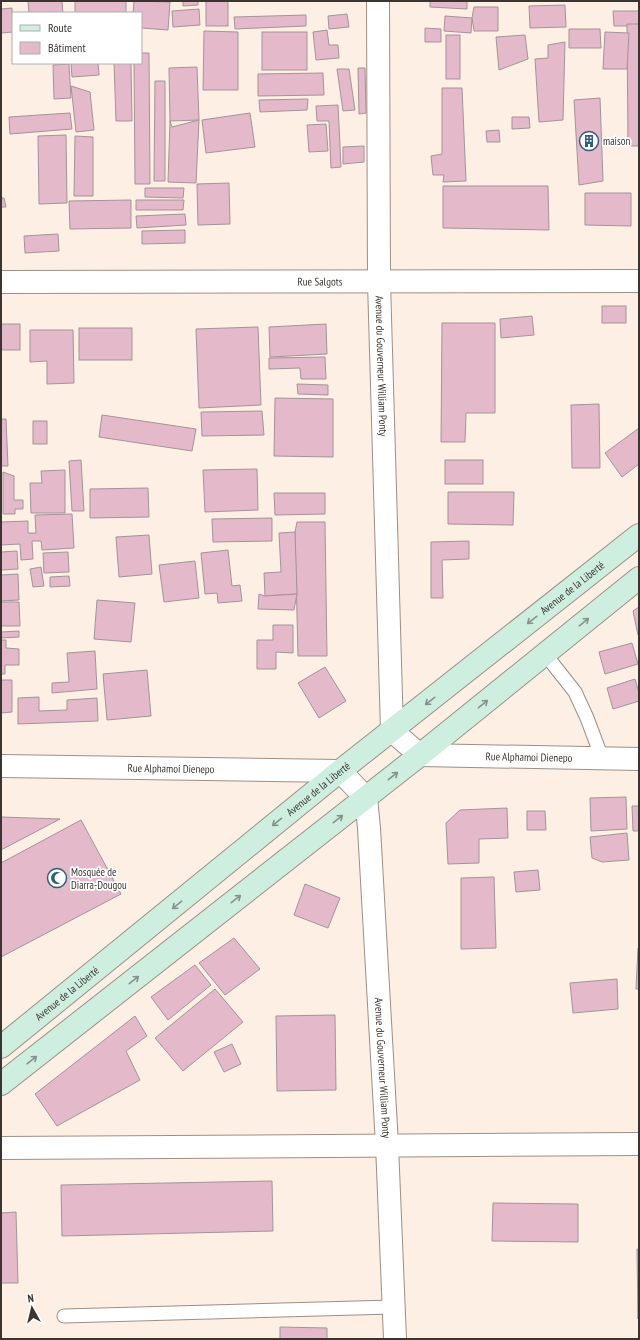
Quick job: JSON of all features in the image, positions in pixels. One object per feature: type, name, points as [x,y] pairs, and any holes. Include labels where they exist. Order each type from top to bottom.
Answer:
[{"type":"main road","name":"Avenue de la Liberté","points":[[1,1048],[340,771],[639,535]]},
{"type":"main road","points":[[1,1084],[366,798],[639,578]]},
{"type":"street","name":"Avenue du Gouverneur William Ponty","points":[[378,1],[379,282],[392,731]]},
{"type":"street","name":"Rue Salgots","points":[[1,282],[639,281]]},
{"type":"street","points":[[392,731],[420,755]]},
{"type":"street","name":"Rue Alphamoi Dienepo","points":[[420,755],[639,759]]},
{"type":"street","name":"Rue Alphamoi Dienepo","points":[[1,766],[340,771]]},
{"type":"street","points":[[340,771],[366,798]]},
{"type":"street","name":"Avenue du Gouverneur William Ponty","points":[[366,798],[387,1145],[394,1339]]},
{"type":"street","points":[[1,1148],[639,1144]]},
{"type":"lane","points":[[545,654],[575,692],[587,718],[602,758]]},
{"type":"lane","points":[[64,1316],[393,1307]]},
{"type":"building","points":[[28,1],[62,1],[63,12],[29,12]]},
{"type":"building","points":[[75,1],[126,1],[126,12],[75,12]]},
{"type":"building","points":[[134,1],[170,2],[168,30],[142,28],[142,12],[133,12]]},
{"type":"building","points":[[183,1],[198,1],[198,5],[183,6]]},
{"type":"building","points":[[206,1],[228,1],[228,26],[206,26]]},
{"type":"building","points":[[430,1],[467,1],[467,9],[430,7]]},
{"type":"building","points":[[565,5],[566,27],[530,28],[529,6]]},
{"type":"building","points":[[474,7],[498,7],[498,31],[474,31],[472,18]]},
{"type":"building","points":[[12,8],[12,32],[1,33],[1,9]]},
{"type":"building","points":[[199,9],[200,25],[173,27],[172,11]]},
{"type":"building","points":[[613,11],[639,11],[639,26],[614,26]]},
{"type":"building","points":[[347,14],[349,27],[329,29],[328,16]]},
{"type":"building","points":[[306,15],[306,26],[235,29],[234,17]]},
{"type":"building","points":[[445,16],[472,18],[471,33],[444,31]]},
{"type":"building","points":[[627,24],[639,24],[639,146],[628,146]]},
{"type":"building","points":[[425,28],[441,29],[441,42],[425,42]]},
{"type":"building","points":[[569,29],[600,29],[601,48],[569,48]]},
{"type":"building","points":[[327,30],[329,45],[338,45],[339,58],[316,60],[313,32]]},
{"type":"building","points":[[204,31],[238,32],[238,90],[203,90]]},
{"type":"building","points":[[262,32],[307,32],[307,70],[262,70]]},
{"type":"building","points":[[605,32],[629,33],[627,69],[603,69]]},
{"type":"building","points":[[446,35],[460,35],[460,79],[446,79]]},
{"type":"building","points":[[525,35],[528,59],[499,70],[496,37]]},
{"type":"building","points":[[565,42],[563,120],[539,122],[535,59],[548,58],[548,45]]},
{"type":"building","points":[[142,53],[149,53],[150,184],[135,184],[134,64],[142,64]]},
{"type":"building","points":[[69,64],[71,98],[54,99],[53,65]]},
{"type":"building","points":[[71,64],[98,64],[99,75],[72,77]]},
{"type":"building","points":[[114,64],[131,64],[132,121],[116,121]]},
{"type":"building","points":[[197,67],[199,120],[170,121],[169,68]]},
{"type":"building","points":[[358,68],[365,68],[366,113],[359,114]]},
{"type":"building","points":[[337,69],[349,69],[355,110],[343,111]]},
{"type":"building","points":[[323,73],[324,95],[258,96],[258,74]]},
{"type":"building","points":[[155,81],[165,81],[165,181],[154,181]]},
{"type":"building","points":[[71,86],[90,92],[94,130],[76,132]]},
{"type":"building","points":[[442,88],[462,88],[466,181],[443,182],[444,175],[433,175],[431,156],[442,154]]},
{"type":"building","name":"maison","points":[[600,98],[603,181],[579,185],[574,100]]},
{"type":"building","points":[[308,99],[307,110],[260,112],[259,100]]},
{"type":"building","points":[[338,105],[341,167],[331,168],[329,121],[317,121],[316,106]]},
{"type":"building","points":[[70,113],[72,129],[10,134],[9,117]]},
{"type":"building","points":[[250,113],[255,147],[206,153],[202,120]]},
{"type":"building","points":[[512,117],[529,117],[530,128],[512,129]]},
{"type":"building","points":[[199,120],[196,183],[168,182],[170,121],[172,127]]},
{"type":"building","points":[[326,124],[328,151],[309,152],[307,125]]},
{"type":"building","points":[[499,130],[500,142],[487,142],[486,131]]},
{"type":"building","points":[[66,135],[67,203],[39,204],[38,136]]},
{"type":"building","points":[[75,136],[93,137],[93,196],[74,196]]},
{"type":"building","points":[[364,146],[364,162],[343,164],[343,147]]},
{"type":"building","points":[[229,183],[230,224],[198,225],[197,184]]},
{"type":"building","points":[[443,186],[548,186],[549,230],[443,228]]},
{"type":"building","points":[[145,188],[184,188],[183,198],[145,197]]},
{"type":"building","points":[[585,193],[631,193],[631,226],[585,225]]},
{"type":"building","points":[[1,198],[4,198],[6,207],[1,207]]},
{"type":"building","points":[[131,200],[131,228],[70,229],[69,201]]},
{"type":"building","points":[[136,200],[184,200],[183,210],[136,210]]},
{"type":"building","points":[[185,214],[186,225],[137,228],[136,216]]},
{"type":"building","points":[[185,230],[185,243],[142,244],[142,231]]},
{"type":"building","points":[[58,234],[59,251],[25,253],[24,236]]},
{"type":"building","points":[[602,306],[626,306],[626,323],[602,323]]},
{"type":"building","points":[[532,316],[534,335],[501,338],[500,319]]},
{"type":"building","points":[[442,323],[495,323],[495,413],[466,413],[465,442],[441,442]]},
{"type":"building","points":[[1,324],[20,324],[20,350],[1,350]]},
{"type":"building","points":[[326,324],[327,354],[270,357],[269,327]]},
{"type":"building","points":[[258,327],[261,405],[199,408],[196,329]]},
{"type":"building","points":[[79,328],[132,328],[132,360],[79,360]]},
{"type":"building","points":[[30,330],[73,330],[74,383],[47,384],[47,361],[30,362]]},
{"type":"building","points":[[325,357],[326,379],[301,379],[300,368],[269,369],[269,358]]},
{"type":"building","points":[[297,384],[328,385],[328,395],[298,394]]},
{"type":"building","points":[[275,398],[333,399],[333,457],[274,456]]},
{"type":"building","points":[[599,404],[600,468],[572,468],[571,405]]},
{"type":"building","points":[[262,411],[264,435],[202,436],[201,412]]},
{"type":"building","points":[[102,415],[196,429],[192,451],[99,437]]},
{"type":"building","points":[[1,419],[6,419],[8,466],[1,466]]},
{"type":"building","points":[[33,421],[47,421],[47,444],[33,444]]},
{"type":"building","points":[[639,428],[639,464],[622,477],[605,453]]},
{"type":"building","points":[[81,460],[84,511],[72,511],[69,461]]},
{"type":"building","points":[[445,460],[483,460],[483,484],[445,484]]},
{"type":"building","points":[[257,469],[258,510],[205,512],[203,470]]},
{"type":"building","points":[[65,470],[65,513],[31,513],[30,483],[42,483],[41,471]]},
{"type":"building","points":[[3,472],[14,476],[14,500],[23,500],[23,509],[15,509],[15,514],[3,514]]},
{"type":"building","points":[[148,488],[149,517],[90,518],[90,489]]},
{"type":"building","points":[[448,492],[514,492],[513,525],[448,524]]},
{"type":"building","points":[[274,493],[325,493],[325,514],[275,515]]},
{"type":"building","points":[[72,514],[74,548],[42,550],[41,541],[32,541],[33,559],[21,560],[20,544],[1,545],[1,522],[28,521],[28,533],[36,533],[35,515]]},
{"type":"building","points":[[272,518],[272,541],[213,542],[212,519]]},
{"type":"building","points":[[297,522],[325,522],[327,656],[298,656],[295,532]]},
{"type":"building","points":[[295,532],[297,594],[265,596],[264,573],[281,572],[279,533]]},
{"type":"building","points":[[149,535],[152,574],[119,577],[116,537]]},
{"type":"building","points":[[469,541],[469,559],[442,560],[443,598],[431,598],[431,542]]},
{"type":"building","points":[[228,550],[232,586],[240,585],[242,601],[218,603],[217,593],[205,594],[201,553]]},
{"type":"building","points":[[17,551],[18,569],[1,570],[1,552]]},
{"type":"building","points":[[68,552],[69,572],[44,573],[43,553]]},
{"type":"building","points":[[195,561],[199,598],[164,602],[159,565]]},
{"type":"building","points":[[41,567],[44,586],[33,587],[30,569]]},
{"type":"building","points":[[18,574],[19,600],[1,601],[1,575]]},
{"type":"building","points":[[69,576],[70,586],[50,587],[50,577]]},
{"type":"building","points":[[259,594],[265,596],[297,594],[294,610],[258,609]]},
{"type":"building","points":[[97,600],[135,603],[131,642],[94,639]]},
{"type":"building","points":[[1,602],[19,602],[20,626],[1,626]]},
{"type":"building","points":[[639,607],[639,635],[638,635],[633,611]]},
{"type":"building","points":[[273,625],[293,625],[293,653],[276,652],[276,669],[257,669],[257,640],[273,640]]},
{"type":"building","points":[[19,631],[19,637],[1,638],[1,632]]},
{"type":"building","points":[[1,640],[6,640],[6,648],[19,649],[19,665],[5,665],[5,674],[1,674]]},
{"type":"building","points":[[632,643],[638,664],[605,674],[599,652]]},
{"type":"building","points":[[95,651],[97,689],[52,693],[52,683],[69,682],[67,653]]},
{"type":"building","points":[[325,667],[346,701],[319,718],[298,683]]},
{"type":"building","points":[[147,670],[151,716],[107,720],[103,674]]},
{"type":"building","points":[[635,679],[639,693],[639,701],[613,709],[607,688]]},
{"type":"building","points":[[1,680],[12,680],[12,712],[1,713]]},
{"type":"building","points":[[39,697],[39,711],[67,710],[67,700],[97,698],[98,721],[18,724],[18,698]]},
{"type":"building","points":[[626,797],[627,829],[591,831],[590,798]]},
{"type":"building","points":[[632,806],[639,806],[639,831],[633,831]]},
{"type":"building","points":[[507,808],[508,838],[479,839],[479,863],[448,864],[446,823],[460,810]]},
{"type":"building","points":[[527,811],[545,811],[546,830],[527,830]]},
{"type":"building","points":[[1,817],[60,819],[1,850]]},
{"type":"building","name":"Mosquée de Diarra-Dougou","points":[[81,820],[121,894],[1,957],[1,863]]},
{"type":"building","points":[[627,833],[629,860],[602,862],[592,858],[590,837]]},
{"type":"building","points":[[538,870],[540,890],[516,892],[514,872]]},
{"type":"building","points":[[494,877],[496,948],[461,949],[461,878]]},
{"type":"building","points":[[305,884],[340,898],[328,928],[294,915]]},
{"type":"building","points":[[234,938],[260,969],[225,995],[199,963]]},
{"type":"building","points":[[638,948],[639,989],[636,989]]},
{"type":"building","points":[[195,965],[211,985],[168,1020],[151,997]]},
{"type":"building","points":[[617,979],[618,1009],[573,1013],[570,983]]},
{"type":"building","points":[[215,989],[243,1022],[183,1071],[155,1038]]},
{"type":"building","points":[[335,1015],[336,1090],[277,1091],[276,1016]]},
{"type":"building","points":[[135,1016],[147,1036],[126,1051],[140,1080],[57,1126],[35,1094]]},
{"type":"building","points":[[232,1044],[241,1064],[224,1072],[214,1052]]},
{"type":"building","points":[[272,1181],[273,1231],[62,1236],[61,1185]]},
{"type":"building","points":[[493,1203],[578,1204],[578,1242],[492,1241]]},
{"type":"building","points":[[16,1212],[18,1283],[1,1283],[1,1213]]},
{"type":"building","points":[[637,1249],[639,1249],[638,1319]]},
{"type":"building","points":[[280,1327],[327,1328],[327,1339],[280,1339]]},
{"type":"place","name":"maison","points":[[589,141]]},
{"type":"place","name":"Mosquée de Diarra-Dougou","points":[[57,878]]}]
